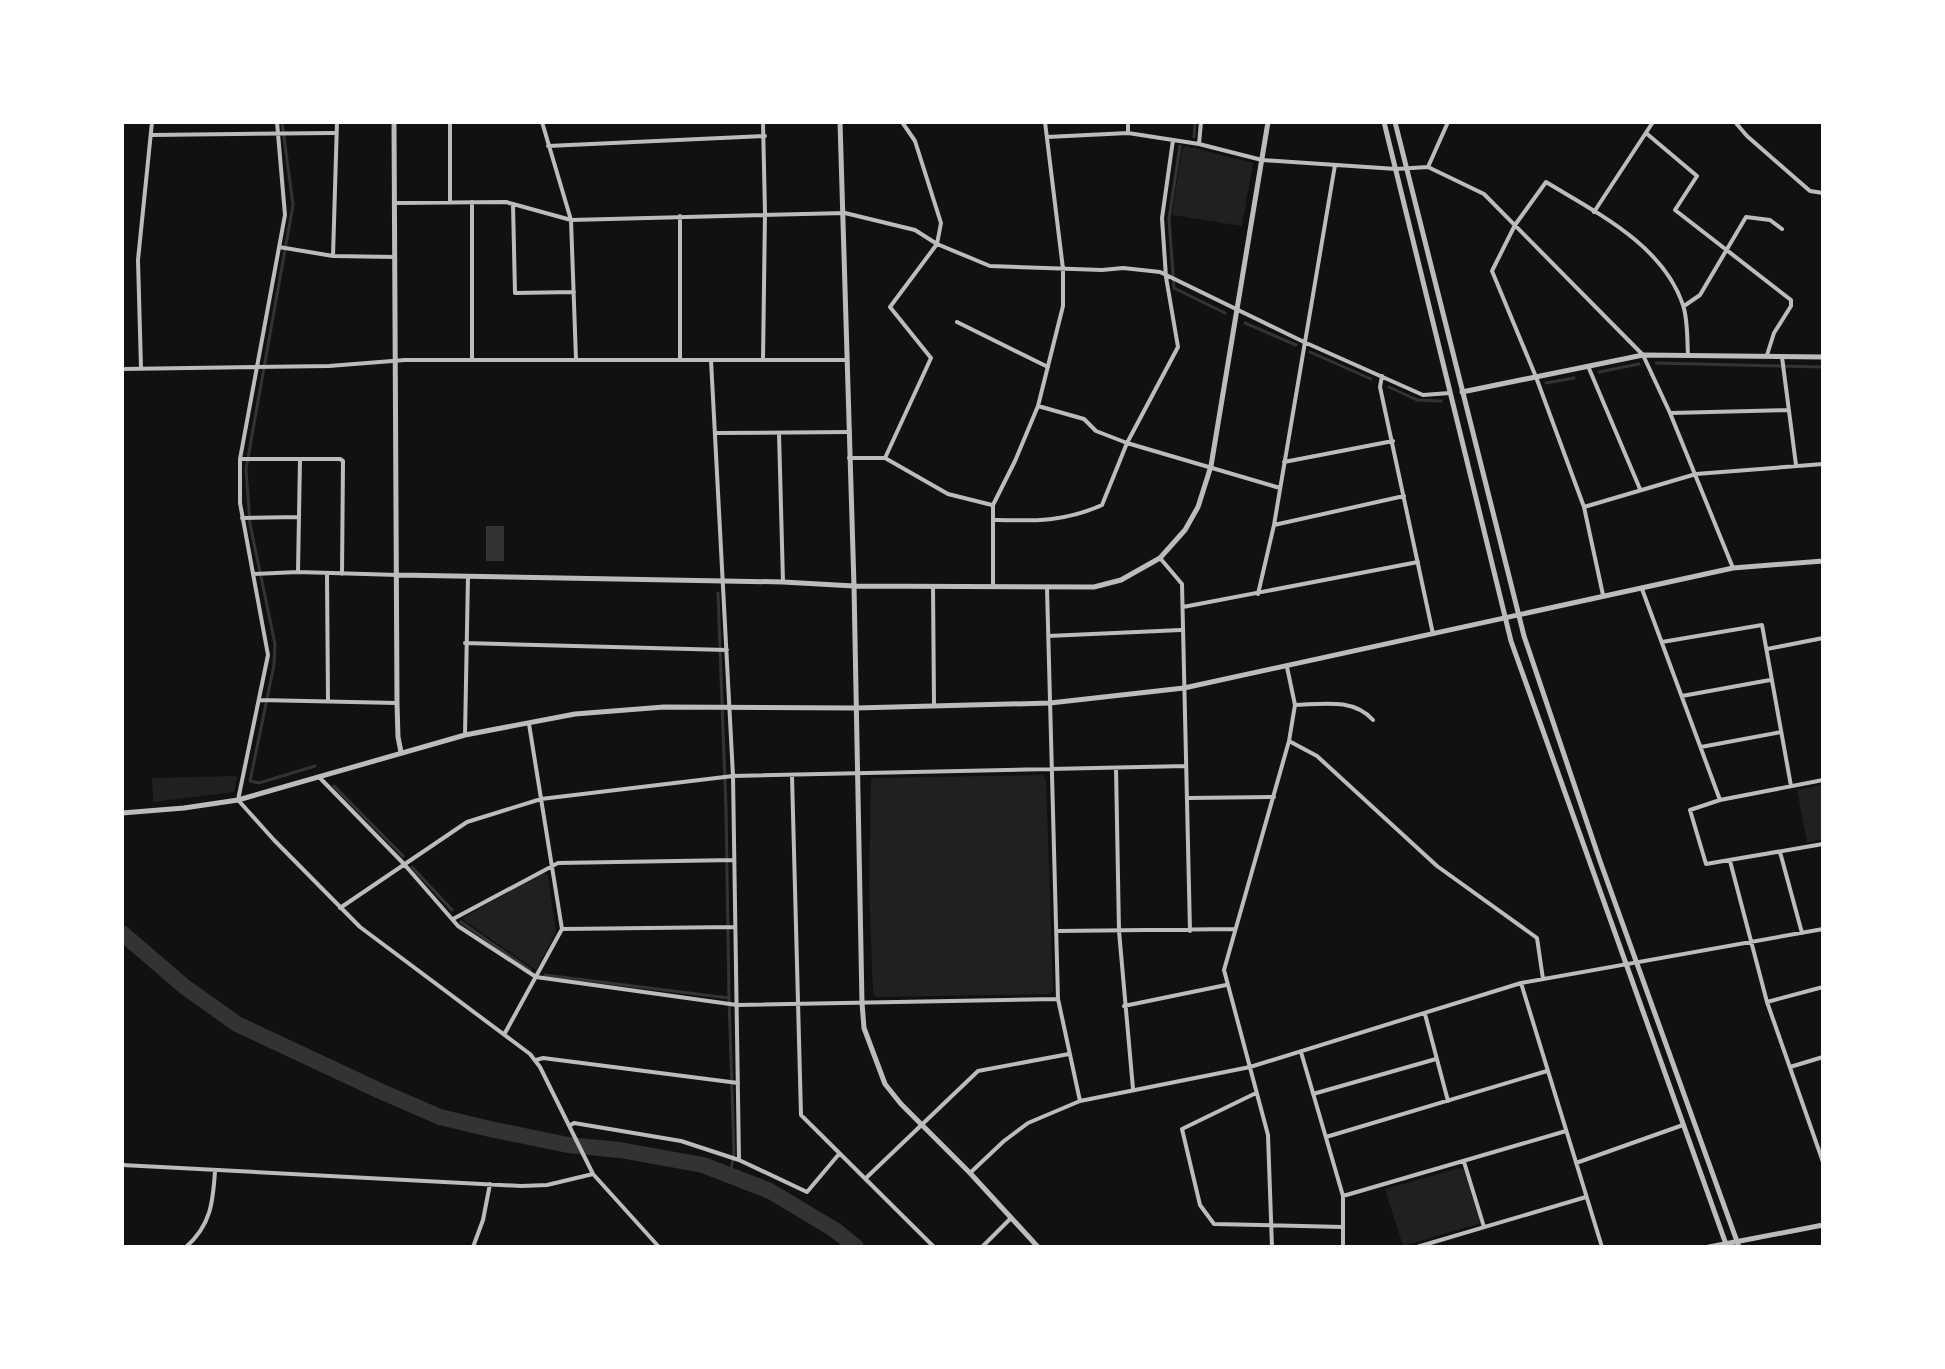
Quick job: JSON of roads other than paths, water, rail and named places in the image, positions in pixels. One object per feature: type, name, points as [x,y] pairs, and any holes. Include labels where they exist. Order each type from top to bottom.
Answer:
[{"type":"street","points":[[141,368],[138,260],[152,122]]},
{"type":"street","points":[[238,800],[268,655],[242,518],[240,459],[286,206],[277,122]]},
{"type":"street","points":[[333,256],[334,133],[337,122]]},
{"type":"street","points":[[394,122],[397,703],[401,752]]},
{"type":"street","points":[[450,122],[450,202]]},
{"type":"street","points":[[542,122],[571,220],[576,360]]},
{"type":"street","points":[[763,122],[763,360]]},
{"type":"street","points":[[840,122],[845,213],[864,1028],[885,1084],[1038,1247]]},
{"type":"street","points":[[885,458],[931,358],[890,307],[937,244],[941,223],[915,141],[902,122]]},
{"type":"street","points":[[993,587],[993,505],[1038,406],[1063,306],[1063,269],[1045,122]]},
{"type":"street","points":[[1128,122],[1128,133]]},
{"type":"street","points":[[1199,144],[1201,122]]},
{"type":"street","points":[[253,574],[298,572],[1047,588],[1094,587],[1121,580],[1160,558],[1185,530],[1198,507],[1211,466],[1268,122]]},
{"type":"street","points":[[1384,122],[1504,617],[1529,695],[1727,1245]]},
{"type":"street","points":[[1395,122],[1518,614],[1556,735],[1738,1244]]},
{"type":"street","points":[[1428,167],[1448,122]]},
{"type":"street","points":[[1594,212],[1653,122]]},
{"type":"street","points":[[1735,122],[1810,191],[1823,193]]},
{"type":"street","points":[[151,135],[334,133]]},
{"type":"street","points":[[1047,137],[1128,133],[1199,144],[1262,160],[1396,169],[1428,167],[1484,194],[1643,355],[1696,474],[1733,568]]},
{"type":"street","points":[[1646,133],[1697,176],[1675,210],[1791,300],[1767,355]]},
{"type":"street","points":[[548,146],[765,136]]},
{"type":"street","points":[[994,520],[1050,521],[1085,513],[1102,505],[1127,443],[1178,347],[1166,277],[1162,218],[1173,140]]},
{"type":"street","points":[[1258,594],[1274,525],[1335,165]]},
{"type":"street","points":[[1603,595],[1584,507],[1536,377],[1492,271],[1515,225],[1546,182],[1594,212],[1648,251],[1662,265],[1684,306],[1688,355]]},
{"type":"street","points":[[472,202],[472,359]]},
{"type":"street","points":[[395,203],[513,204],[571,220],[845,213],[915,230],[937,244],[990,266],[1123,268],[1160,272],[1304,342],[1423,395],[1450,393]]},
{"type":"street","points":[[513,204],[515,293],[574,292]]},
{"type":"street","points":[[680,216],[680,360]]},
{"type":"street","points":[[1684,306],[1700,295],[1746,217],[1770,220],[1782,229]]},
{"type":"street","points":[[279,247],[333,256],[395,257]]},
{"type":"street","points":[[957,322],[1049,368]]},
{"type":"street","points":[[1462,392],[1643,355],[1823,357]]},
{"type":"street","points":[[1782,355],[1796,465]]},
{"type":"street","points":[[122,369],[257,368],[472,359],[847,360]]},
{"type":"street","points":[[711,360],[733,776],[739,1160]]},
{"type":"street","points":[[1588,365],[1640,489]]},
{"type":"street","points":[[1382,376],[1380,387],[1433,634]]},
{"type":"street","points":[[1038,406],[1084,419],[1096,431],[1127,443],[1280,488]]},
{"type":"street","points":[[1670,413],[1789,410]]},
{"type":"street","points":[[716,433],[850,432]]},
{"type":"street","points":[[779,433],[783,582]]},
{"type":"street","points":[[1284,462],[1393,441]]},
{"type":"street","points":[[849,458],[885,458],[948,494],[993,505]]},
{"type":"street","points":[[240,459],[343,461],[342,574]]},
{"type":"street","points":[[298,572],[300,459]]},
{"type":"street","points":[[1584,507],[1696,474],[1823,464]]},
{"type":"street","points":[[1274,525],[1404,496]]},
{"type":"street","points":[[242,518],[298,517]]},
{"type":"street","points":[[1160,558],[1182,584],[1190,931]]},
{"type":"street","points":[[122,813],[238,800],[401,752],[528,721],[637,709],[1050,703],[1184,688],[1641,586],[1733,568],[1823,561]]},
{"type":"street","points":[[1183,607],[1418,562]]},
{"type":"street","points":[[327,574],[328,701]]},
{"type":"street","points":[[465,735],[468,576]]},
{"type":"street","points":[[933,586],[934,705]]},
{"type":"street","points":[[1641,586],[1720,800]]},
{"type":"street","points":[[1047,588],[1058,999],[1080,1101]]},
{"type":"street","points":[[1662,642],[1762,625],[1791,786]]},
{"type":"street","points":[[1048,636],[1182,630]]},
{"type":"street","points":[[1767,649],[1823,638]]},
{"type":"street","points":[[465,643],[727,650]]},
{"type":"street","points":[[1272,1247],[1268,1135],[1224,970],[1289,741],[1295,705],[1287,667]]},
{"type":"street","points":[[1682,696],[1771,680]]},
{"type":"street","points":[[260,700],[397,703]]},
{"type":"street","points":[[1295,705],[1362,708],[1373,720]]},
{"type":"street","points":[[505,1033],[562,929],[528,721]]},
{"type":"street","points":[[1701,748],[1781,732]]},
{"type":"street","points":[[1289,741],[1317,756],[1437,866],[1537,938],[1543,979]]},
{"type":"street","points":[[340,908],[467,822],[541,799],[733,776],[1186,766]]},
{"type":"street","points":[[1116,768],[1119,931],[1133,1089]]},
{"type":"street","points":[[792,776],[801,1115],[934,1247]]},
{"type":"street","points":[[319,777],[464,931],[536,977],[737,1005],[1058,999]]},
{"type":"street","points":[[1823,780],[1720,800],[1690,810],[1706,864],[1823,844]]},
{"type":"street","points":[[1188,798],[1274,797]]},
{"type":"street","points":[[238,800],[340,908],[401,959],[505,1033],[536,1060],[593,1174],[659,1247]]},
{"type":"street","points":[[1780,852],[1802,933]]},
{"type":"street","points":[[453,919],[551,865],[734,860]]},
{"type":"street","points":[[1730,861],[1767,1002],[1823,1162]]},
{"type":"street","points":[[562,929],[734,927]]},
{"type":"street","points":[[1057,931],[1235,929]]},
{"type":"street","points":[[970,1173],[1028,1123],[1080,1101],[1250,1067],[1521,983],[1823,929]]},
{"type":"street","points":[[1521,983],[1602,1247]]},
{"type":"street","points":[[1124,1006],[1226,985]]},
{"type":"street","points":[[1767,1002],[1823,987]]},
{"type":"street","points":[[1425,1014],[1448,1101]]},
{"type":"street","points":[[1301,1052],[1343,1196],[1343,1247]]},
{"type":"street","points":[[866,1178],[978,1071],[1069,1054]]},
{"type":"street","points":[[1790,1067],[1823,1057]]},
{"type":"street","points":[[536,1060],[543,1058],[738,1083]]},
{"type":"street","points":[[1313,1094],[1436,1059]]},
{"type":"street","points":[[1326,1137],[1547,1071]]},
{"type":"street","points":[[1256,1093],[1182,1129],[1200,1205],[1214,1224],[1343,1227]]},
{"type":"street","points":[[569,1126],[574,1123],[681,1141],[739,1160],[807,1192],[839,1154]]},
{"type":"street","points":[[1576,1163],[1683,1125]]},
{"type":"street","points":[[1343,1196],[1566,1131]]},
{"type":"street","points":[[1464,1162],[1484,1227]]},
{"type":"street","points":[[122,1165],[490,1184],[547,1185],[593,1174]]},
{"type":"street","points":[[186,1247],[203,1229],[212,1208],[215,1171]]},
{"type":"street","points":[[473,1247],[483,1220],[490,1184]]},
{"type":"street","points":[[1417,1247],[1586,1197]]},
{"type":"street","points":[[982,1247],[1012,1217]]},
{"type":"street","points":[[1709,1247],[1738,1244],[1823,1225]]},
{"type":"waterway","points":[[282,122],[293,205],[246,469],[250,524],[275,644],[274,665],[250,781],[259,783],[315,766]]},
{"type":"waterway","points":[[1194,137],[1195,122]]},
{"type":"waterway","points":[[1180,146],[1169,219],[1174,288],[1225,313]]},
{"type":"waterway","points":[[1245,323],[1296,345]]},
{"type":"waterway","points":[[1310,352],[1371,379]]},
{"type":"waterway","points":[[1656,363],[1823,367]]},
{"type":"waterway","points":[[1599,372],[1639,364]]},
{"type":"waterway","points":[[1546,383],[1574,378]]},
{"type":"waterway","points":[[1389,387],[1417,400],[1441,401]]},
{"type":"waterway","points":[[718,593],[729,998]]},
{"type":"waterway","points":[[334,786],[403,856]]},
{"type":"waterway","points":[[412,867],[452,910]]},
{"type":"waterway","points":[[461,922],[530,970]]},
{"type":"waterway","points":[[122,933],[185,987],[237,1024],[440,1117],[568,1145],[620,1150],[703,1165],[770,1191],[835,1230],[856,1247]]},
{"type":"waterway","points":[[545,975],[729,998],[734,1153],[730,1175]]}]
